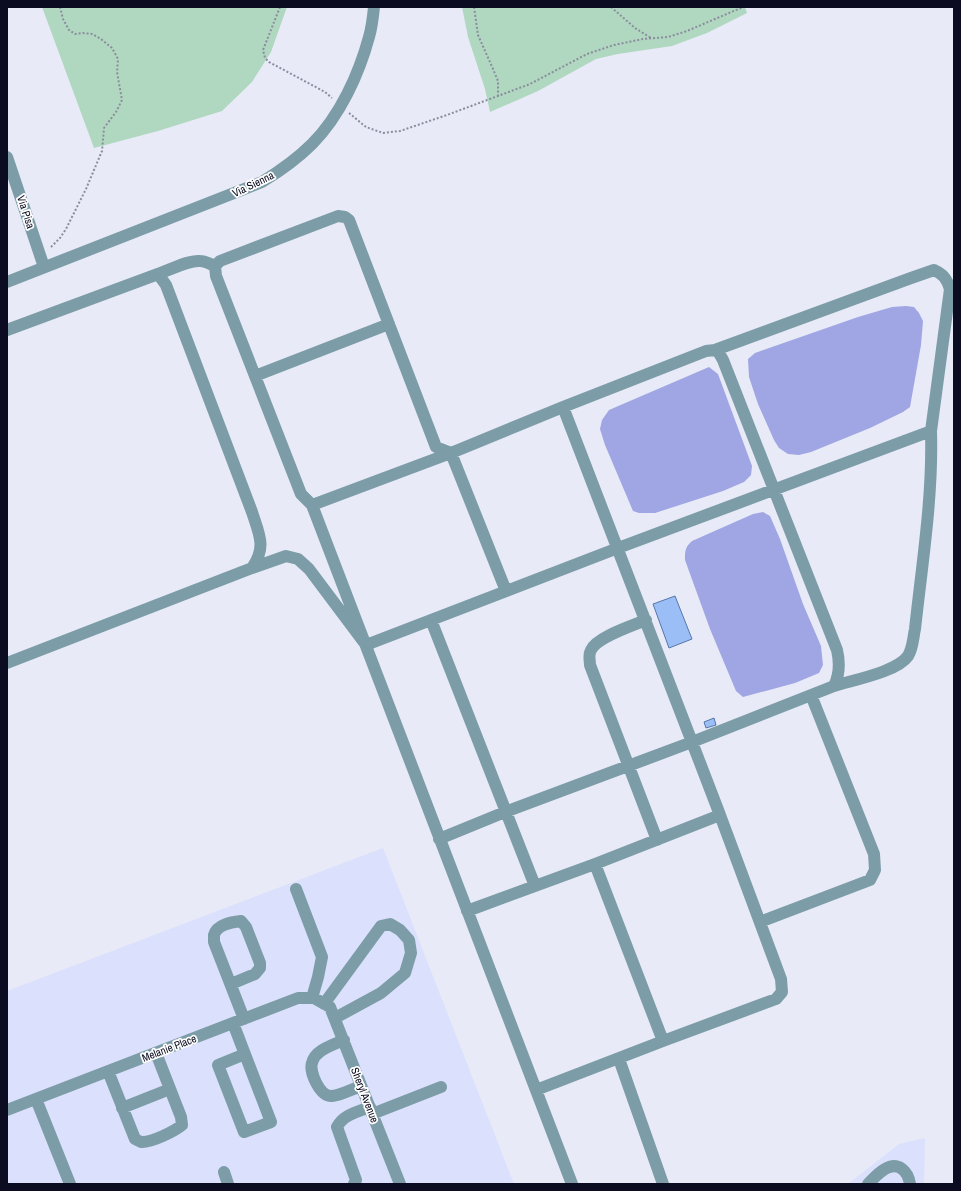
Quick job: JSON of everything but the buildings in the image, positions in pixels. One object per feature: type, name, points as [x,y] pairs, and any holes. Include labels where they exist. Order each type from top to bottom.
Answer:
[{"type":"street","name":"Via Sienna","points":[[7,282],[262,182],[288,166],[313,144],[334,117],[356,74],[369,36],[374,7]]},
{"type":"street","name":"Via Pisa","points":[[7,157],[44,267]]},
{"type":"street","points":[[215,266],[220,261],[338,216],[345,217],[350,220],[436,447],[451,453],[506,591]]},
{"type":"street","points":[[7,330],[193,261],[202,261],[215,266]]},
{"type":"street","points":[[215,266],[216,276],[301,494],[312,506],[572,1184]]},
{"type":"street","points":[[312,506],[451,453],[706,351],[714,350],[911,278],[934,270],[942,274],[948,281],[950,289],[931,432],[932,452],[928,507],[915,629],[912,647],[908,656],[902,662],[887,670],[810,695],[692,742],[505,812],[439,839]]},
{"type":"street","points":[[158,274],[166,285],[258,532],[261,548],[258,560],[252,568]]},
{"type":"street","points":[[255,376],[389,324]]},
{"type":"street","points":[[714,350],[719,353],[723,360],[837,650],[840,662],[837,681],[834,686]]},
{"type":"street","points":[[536,1090],[663,1041],[776,1000],[782,992],[781,979],[720,815],[563,407]]},
{"type":"street","points":[[366,645],[618,548],[931,432]]},
{"type":"street","points":[[7,663],[286,556],[298,559],[309,569],[366,645]]},
{"type":"street","points":[[431,620],[534,886]]},
{"type":"street","points":[[646,620],[597,642],[591,650],[589,656],[590,666],[657,840]]},
{"type":"street","points":[[760,922],[870,880],[875,870],[874,854],[810,695]]},
{"type":"street","points":[[467,911],[596,864],[720,815]]},
{"type":"street","points":[[596,864],[663,1041]]},
{"type":"street","points":[[296,889],[322,958],[312,998],[330,1009]]},
{"type":"street","points":[[231,984],[255,974],[260,968],[260,963],[246,927],[241,921],[231,922],[217,928],[214,934],[214,942],[244,1019]]},
{"type":"street","points":[[390,924],[400,930],[409,940],[411,953],[405,973],[381,993],[330,1009],[381,926],[390,924]]},
{"type":"street","name":"Melanie Place","points":[[7,1110],[298,998],[312,998]]},
{"type":"street","name":"Sheryl Avenue","points":[[330,1009],[344,1040],[400,1184]]},
{"type":"street","points":[[233,1023],[245,1054],[271,1122],[244,1132],[218,1065],[245,1054]]},
{"type":"street","points":[[344,1040],[324,1048],[317,1054],[312,1062],[312,1070],[319,1089],[325,1095],[332,1096],[361,1086]]},
{"type":"street","points":[[108,1071],[135,1139],[142,1142],[152,1140],[176,1130],[182,1125],[181,1117],[156,1053]]},
{"type":"street","points":[[619,1059],[664,1184]]},
{"type":"street","points":[[354,1184],[356,1180],[337,1127],[340,1121],[348,1116],[441,1087]]},
{"type":"street","points":[[122,1108],[170,1089]]},
{"type":"street","points":[[36,1099],[70,1184]]},
{"type":"street","points":[[868,1184],[886,1168],[897,1166],[902,1168],[906,1173],[910,1184]]},
{"type":"street","points":[[224,1172],[228,1184]]},
{"type":"path","points":[[51,247],[66,229],[86,189],[102,150],[104,128],[116,112],[122,100],[117,72],[118,59],[112,48],[92,34],[75,34],[69,30],[63,19],[60,7]]},
{"type":"path","points":[[280,7],[263,50],[265,58],[269,62],[325,92],[341,104],[352,116],[366,127],[383,133],[400,131],[498,97],[530,84],[586,54],[614,45],[651,38],[668,37],[687,31],[743,7]]},
{"type":"path","points":[[474,7],[478,35],[494,68],[498,81],[498,97]]},
{"type":"path","points":[[611,7],[635,28],[651,38]]},
{"type":"shaded area","points":[[383,848],[514,1184],[7,1184],[7,991]]},
{"type":"shaded area","points":[[925,1138],[924,1184],[848,1184],[899,1144]]},
{"type":"green space","points":[[42,7],[287,7],[271,52],[252,82],[222,111],[158,131],[94,148]]},
{"type":"green space","points":[[462,7],[745,7],[747,13],[707,33],[672,46],[618,54],[596,59],[538,91],[490,112],[485,89],[468,37]]},
{"type":"water","points":[[892,307],[914,307],[923,321],[921,345],[910,407],[870,428],[811,452],[799,455],[788,454],[779,448],[758,404],[749,377],[748,359],[755,353],[858,317]]},
{"type":"water","points":[[709,367],[718,374],[752,466],[751,475],[744,482],[723,491],[655,513],[639,513],[633,511],[605,445],[600,429],[602,420],[609,410]]},
{"type":"water","points":[[763,512],[770,516],[780,539],[803,604],[821,646],[823,665],[819,673],[795,683],[743,697],[736,691],[710,629],[685,560],[685,552],[688,545],[692,541],[753,514]]}]
